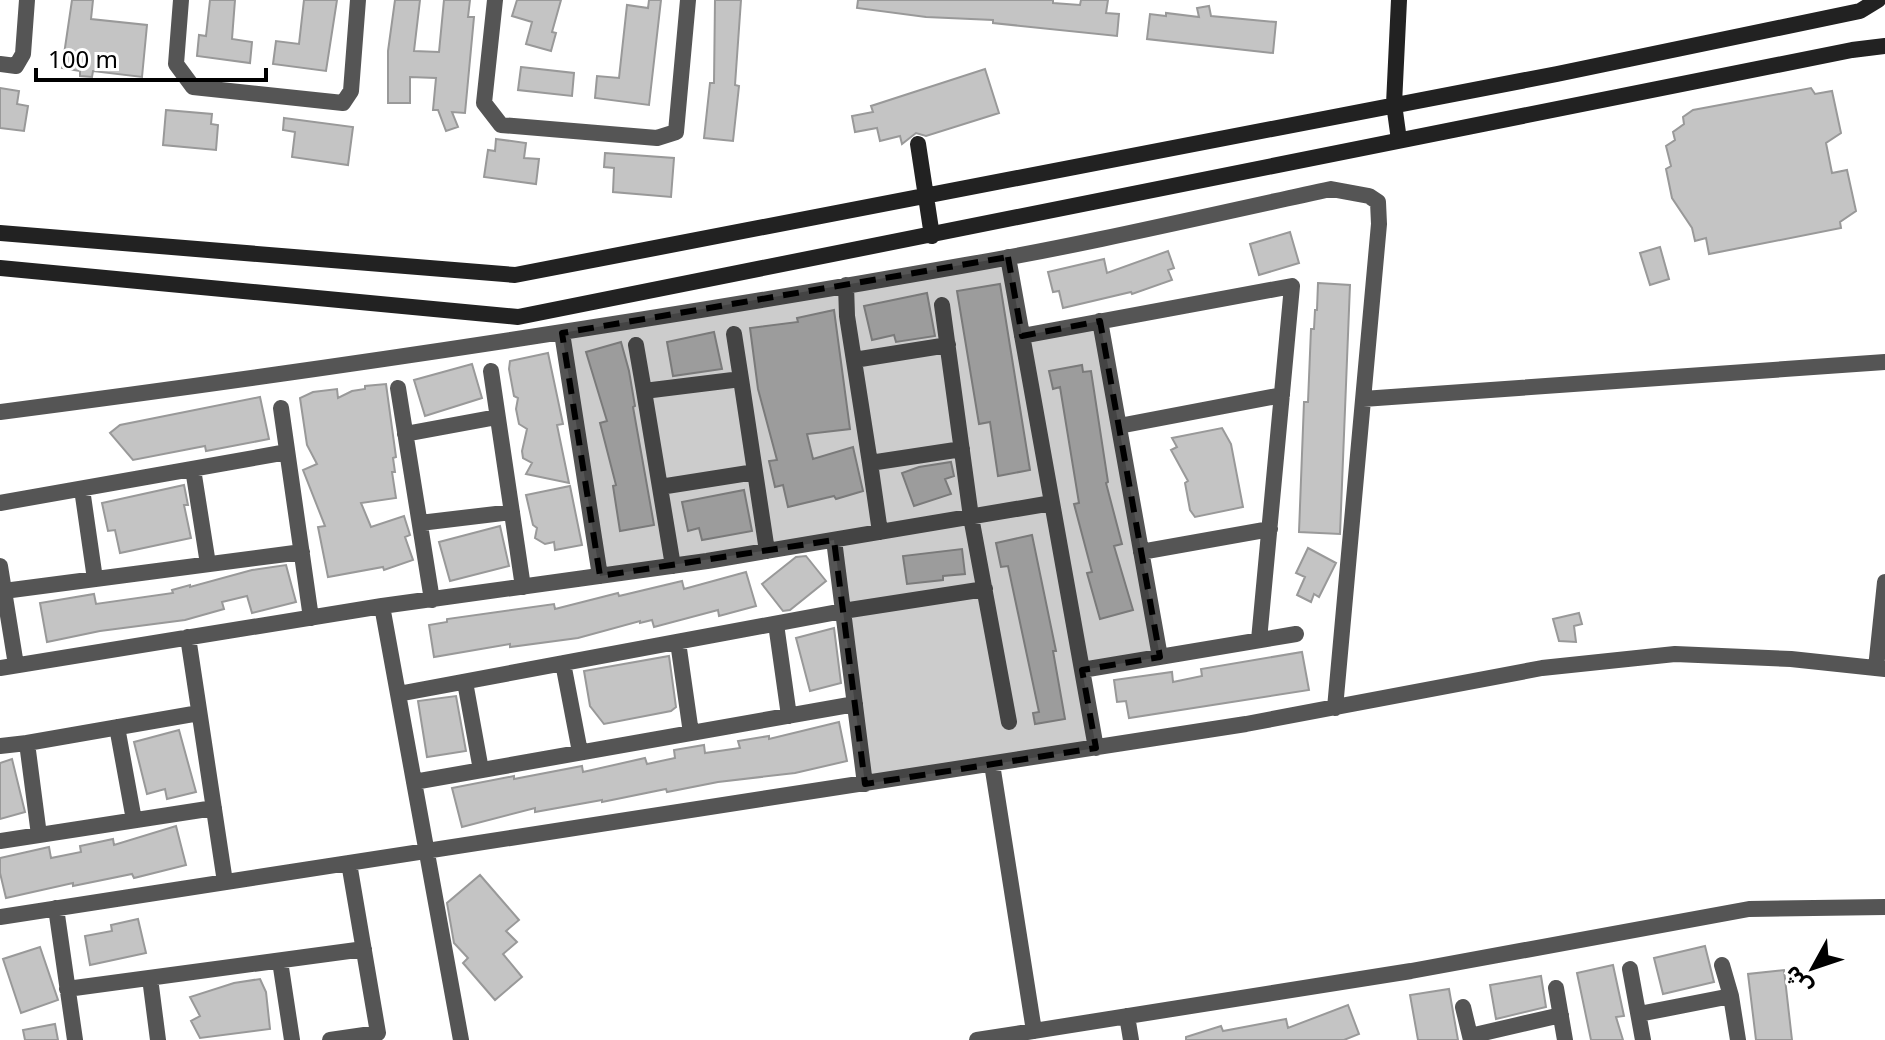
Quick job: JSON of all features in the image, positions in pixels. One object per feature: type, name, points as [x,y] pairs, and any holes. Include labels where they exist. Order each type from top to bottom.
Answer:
[{"type":"street","points":[[0,64],[16,66],[23,54],[27,0]]},
{"type":"street","points":[[181,0],[176,64],[193,87],[343,103],[351,91],[358,0]]},
{"type":"street","points":[[495,0],[484,103],[501,125],[657,138],[676,132],[688,0]]},
{"type":"street","points":[[1399,0],[1394,104],[1399,140]]},
{"type":"street","points":[[1860,11],[1878,0]]},
{"type":"street","points":[[0,233],[515,275],[1557,74],[1860,11],[1885,13]]},
{"type":"street","points":[[0,268],[518,317],[1852,50],[1885,46]]},
{"type":"street","points":[[918,144],[932,236]]},
{"type":"street","points":[[0,412],[204,386],[562,333],[1008,257],[1331,189],[1369,196],[1378,202],[1379,224],[1335,708]]},
{"type":"street","points":[[1008,257],[1096,748]]},
{"type":"street","points":[[846,285],[847,316],[877,506],[888,530]]},
{"type":"street","points":[[1022,336],[1292,286],[1259,640]]},
{"type":"street","points":[[942,305],[971,517],[1009,722]]},
{"type":"street","points":[[1100,321],[1160,657]]},
{"type":"street","points":[[562,333],[600,576]]},
{"type":"street","points":[[734,334],[767,551]]},
{"type":"street","points":[[636,345],[673,566]]},
{"type":"street","points":[[854,360],[948,345]]},
{"type":"street","points":[[1363,399],[1885,362]]},
{"type":"street","points":[[491,371],[523,587]]},
{"type":"street","points":[[644,391],[741,379]]},
{"type":"street","points":[[398,388],[432,600]]},
{"type":"street","points":[[1119,426],[1282,395]]},
{"type":"street","points":[[281,408],[311,618]]},
{"type":"street","points":[[405,434],[497,417]]},
{"type":"street","points":[[870,463],[962,449]]},
{"type":"street","points":[[0,503],[287,452]]},
{"type":"street","points":[[193,469],[208,564]]},
{"type":"street","points":[[660,487],[755,472]]},
{"type":"street","points":[[82,489],[95,579]]},
{"type":"street","points":[[0,566],[8,666],[382,606],[673,566],[1052,503]]},
{"type":"street","points":[[420,523],[512,512]]},
{"type":"street","points":[[1141,552],[1270,529]]},
{"type":"street","points":[[834,540],[865,784]]},
{"type":"street","points":[[4,591],[302,552]]},
{"type":"street","points":[[0,917],[1096,748],[1335,708],[1542,668],[1675,654],[1791,659],[1881,668],[1885,582]]},
{"type":"street","points":[[398,694],[843,611],[985,589]]},
{"type":"street","points":[[382,606],[461,1040]]},
{"type":"street","points":[[776,624],[789,716]]},
{"type":"street","points":[[1082,670],[1296,634]]},
{"type":"street","points":[[188,637],[225,882]]},
{"type":"street","points":[[678,642],[691,733]]},
{"type":"street","points":[[563,663],[580,752]]},
{"type":"street","points":[[465,682],[481,770]]},
{"type":"street","points":[[414,782],[855,704]]},
{"type":"street","points":[[0,746],[199,713]]},
{"type":"street","points":[[117,727],[134,820]]},
{"type":"street","points":[[27,743],[39,835]]},
{"type":"street","points":[[992,764],[1034,1031]]},
{"type":"street","points":[[0,841],[214,808]]},
{"type":"street","points":[[330,1040],[378,1033],[349,863]]},
{"type":"street","points":[[977,1040],[1411,971],[1749,909],[1885,907]]},
{"type":"street","points":[[56,908],[75,1040]]},
{"type":"street","points":[[67,989],[364,949]]},
{"type":"street","points":[[280,961],[292,1040]]},
{"type":"street","points":[[1722,965],[1738,1040]]},
{"type":"street","points":[[1630,969],[1643,1040]]},
{"type":"street","points":[[150,978],[158,1040]]},
{"type":"street","points":[[1556,988],[1565,1040]]},
{"type":"street","points":[[1639,1014],[1731,996]]},
{"type":"street","points":[[1463,1007],[1470,1038],[1561,1015]]},
{"type":"street","points":[[1127,1016],[1131,1040]]},
{"type":"highlighted area","points":[[1008,257],[1022,336],[1100,321],[1160,657],[1082,670],[1096,748],[865,784],[834,540],[600,576],[562,333]]},
{"type":"building","points":[[72,0],[93,0],[91,19],[147,25],[142,77],[93,71],[92,77],[80,76],[80,71],[62,68]]},
{"type":"building","points":[[210,0],[235,0],[232,39],[252,42],[250,63],[197,56],[199,35],[206,36]]},
{"type":"building","points":[[304,0],[337,0],[326,71],[273,64],[276,41],[299,44]]},
{"type":"building","points":[[395,0],[420,0],[414,51],[439,52],[444,0],[470,0],[468,17],[474,17],[465,113],[452,112],[458,127],[446,131],[438,110],[433,110],[436,78],[410,77],[410,103],[388,103],[388,51]]},
{"type":"building","points":[[517,0],[561,0],[552,32],[556,33],[551,51],[526,44],[532,22],[512,16]]},
{"type":"building","points":[[649,0],[661,0],[649,105],[595,98],[597,76],[619,78],[627,5],[648,8]]},
{"type":"building","points":[[715,0],[741,0],[735,85],[739,86],[733,141],[704,138],[710,83],[714,83]]},
{"type":"building","points":[[858,0],[1053,0],[1053,3],[1080,5],[1081,0],[1108,0],[1106,13],[1119,14],[1117,36],[993,23],[993,20],[926,17],[857,8]]},
{"type":"building","points":[[1209,6],[1211,16],[1276,22],[1273,53],[1147,39],[1150,14],[1199,17],[1197,8]]},
{"type":"building","points":[[521,67],[574,73],[572,96],[518,90]]},
{"type":"building","points":[[985,69],[999,113],[926,136],[916,133],[902,144],[900,136],[880,141],[877,128],[855,132],[852,116],[873,112],[871,106]]},
{"type":"building","points":[[0,88],[19,91],[17,104],[28,106],[24,131],[0,128]]},
{"type":"building","points":[[1811,88],[1815,94],[1832,91],[1841,133],[1826,143],[1832,173],[1847,170],[1856,211],[1840,222],[1841,228],[1709,254],[1706,238],[1695,241],[1692,228],[1672,198],[1666,169],[1671,166],[1666,146],[1675,140],[1673,132],[1684,124],[1683,117],[1693,110]]},
{"type":"building","points":[[166,110],[212,114],[211,124],[218,125],[216,150],[163,145]]},
{"type":"building","points":[[284,118],[353,127],[348,165],[292,157],[295,132],[283,130]]},
{"type":"building","points":[[496,139],[526,143],[524,158],[539,159],[536,184],[484,177],[488,150],[495,151]]},
{"type":"building","points":[[605,153],[674,158],[671,197],[613,192],[614,168],[604,167]]},
{"type":"building","points":[[1290,232],[1299,263],[1259,275],[1250,244]]},
{"type":"building","points":[[1660,247],[1669,279],[1650,285],[1640,253]]},
{"type":"building","points":[[1168,251],[1174,268],[1168,270],[1172,280],[1132,294],[1063,308],[1059,291],[1053,292],[1048,272],[1104,259],[1107,273]]},
{"type":"building","points":[[1318,283],[1350,285],[1340,534],[1299,532],[1304,402],[1308,402],[1311,329],[1314,329],[1317,310]]},
{"type":"building","points":[[1000,284],[1030,470],[998,476],[990,422],[979,424],[957,291]]},
{"type":"building","points":[[927,293],[935,336],[896,342],[894,335],[872,340],[864,306]]},
{"type":"building","points":[[834,310],[850,429],[807,434],[813,459],[853,447],[863,491],[788,507],[783,485],[775,487],[769,461],[777,460],[758,389],[750,328],[798,322],[797,318]]},
{"type":"building","points":[[714,332],[722,369],[673,376],[667,342]]},
{"type":"building","points":[[621,342],[629,371],[654,525],[620,531],[613,486],[616,485],[600,423],[607,421],[586,352]]},
{"type":"building","points":[[548,353],[563,424],[557,425],[569,483],[526,474],[532,463],[523,458],[527,429],[519,424],[516,409],[518,398],[514,396],[510,361]]},
{"type":"building","points":[[472,364],[482,398],[425,416],[414,380]]},
{"type":"building","points":[[1082,365],[1083,372],[1091,371],[1106,483],[1122,544],[1114,546],[1133,610],[1100,619],[1087,573],[1092,572],[1074,504],[1079,503],[1060,387],[1053,389],[1049,371]]},
{"type":"building","points":[[386,384],[396,457],[393,458],[395,472],[392,472],[396,498],[361,503],[371,527],[404,516],[410,535],[405,537],[413,560],[384,570],[383,567],[328,577],[318,527],[325,526],[303,470],[317,464],[307,445],[300,398],[313,392],[337,389],[338,398],[365,389],[365,386]]},
{"type":"building","points":[[260,397],[269,439],[206,451],[205,446],[133,460],[110,433],[120,425]]},
{"type":"building","points":[[1222,428],[1231,444],[1243,507],[1195,517],[1190,510],[1185,483],[1188,481],[1171,450],[1177,447],[1172,438]]},
{"type":"building","points":[[951,462],[954,476],[945,479],[951,494],[914,506],[902,473]]},
{"type":"building","points":[[184,485],[188,505],[184,505],[191,538],[120,553],[115,530],[108,531],[102,503]]},
{"type":"building","points":[[570,486],[582,545],[555,550],[554,542],[545,544],[535,538],[537,528],[533,525],[526,495]]},
{"type":"building","points":[[744,490],[752,531],[702,540],[699,528],[688,531],[682,502]]},
{"type":"building","points":[[500,526],[509,566],[450,581],[439,542]]},
{"type":"building","points":[[1032,535],[1056,651],[1053,651],[1065,719],[1035,724],[1033,713],[1039,712],[1008,566],[1001,567],[996,543]]},
{"type":"building","points":[[1308,548],[1336,563],[1319,597],[1314,594],[1311,602],[1297,595],[1305,577],[1296,573]]},
{"type":"building","points":[[962,549],[965,574],[907,584],[903,556]]},
{"type":"building","points":[[806,556],[826,581],[790,610],[783,611],[762,584],[796,557]]},
{"type":"building","points":[[286,565],[296,602],[252,613],[247,596],[222,602],[224,609],[185,620],[100,631],[47,642],[40,603],[94,594],[96,604],[173,593],[172,590],[190,585]]},
{"type":"building","points":[[746,572],[756,606],[719,616],[718,610],[654,627],[652,620],[640,621],[578,638],[510,647],[510,644],[434,657],[429,625],[447,622],[447,619],[554,604],[555,609],[682,581],[684,589]]},
{"type":"building","points":[[1579,613],[1582,624],[1574,626],[1576,642],[1559,641],[1553,619]]},
{"type":"building","points":[[834,628],[841,683],[810,691],[796,638]]},
{"type":"building","points":[[1302,652],[1309,690],[1129,718],[1126,701],[1117,702],[1114,680],[1172,672],[1173,682],[1202,676],[1201,669]]},
{"type":"building","points":[[669,656],[676,707],[671,711],[604,724],[590,706],[584,671]]},
{"type":"building","points":[[456,696],[466,751],[427,757],[418,701]]},
{"type":"building","points":[[839,722],[847,761],[795,773],[718,782],[667,792],[666,789],[535,812],[535,808],[462,827],[452,788],[582,766],[583,772],[645,758],[647,764],[675,758],[674,750],[704,745],[705,753],[740,748],[738,741],[769,736],[769,739]]},
{"type":"building","points":[[179,730],[196,792],[167,799],[165,789],[147,794],[134,742]]},
{"type":"building","points":[[12,759],[25,812],[0,819],[0,763]]},
{"type":"building","points":[[176,826],[186,865],[134,878],[132,874],[73,886],[73,883],[6,898],[0,858],[49,847],[51,858],[81,852],[80,846],[113,839],[114,845]]},
{"type":"building","points":[[480,875],[519,920],[506,931],[517,942],[503,954],[522,977],[495,1000],[463,963],[468,958],[454,943],[447,903]]},
{"type":"building","points":[[138,919],[146,953],[90,965],[85,936],[112,931],[111,925]]},
{"type":"building","points":[[1705,946],[1714,982],[1663,994],[1654,958]]},
{"type":"building","points":[[40,947],[58,1000],[21,1013],[3,959]]},
{"type":"building","points":[[1613,965],[1624,1016],[1616,1017],[1623,1040],[1591,1040],[1577,973]]},
{"type":"building","points":[[1784,970],[1792,1040],[1756,1040],[1748,974]]},
{"type":"building","points":[[1541,976],[1546,1007],[1496,1019],[1490,985]]},
{"type":"building","points":[[260,979],[266,992],[270,1029],[200,1038],[191,1021],[200,1016],[190,997],[234,983]]},
{"type":"building","points":[[1449,989],[1458,1040],[1418,1040],[1410,995]]},
{"type":"building","points":[[1348,1005],[1359,1034],[1344,1040],[1186,1040],[1186,1037],[1221,1026],[1223,1031],[1286,1019],[1288,1028]]},
{"type":"building","points":[[55,1024],[58,1040],[25,1040],[23,1030]]}]
